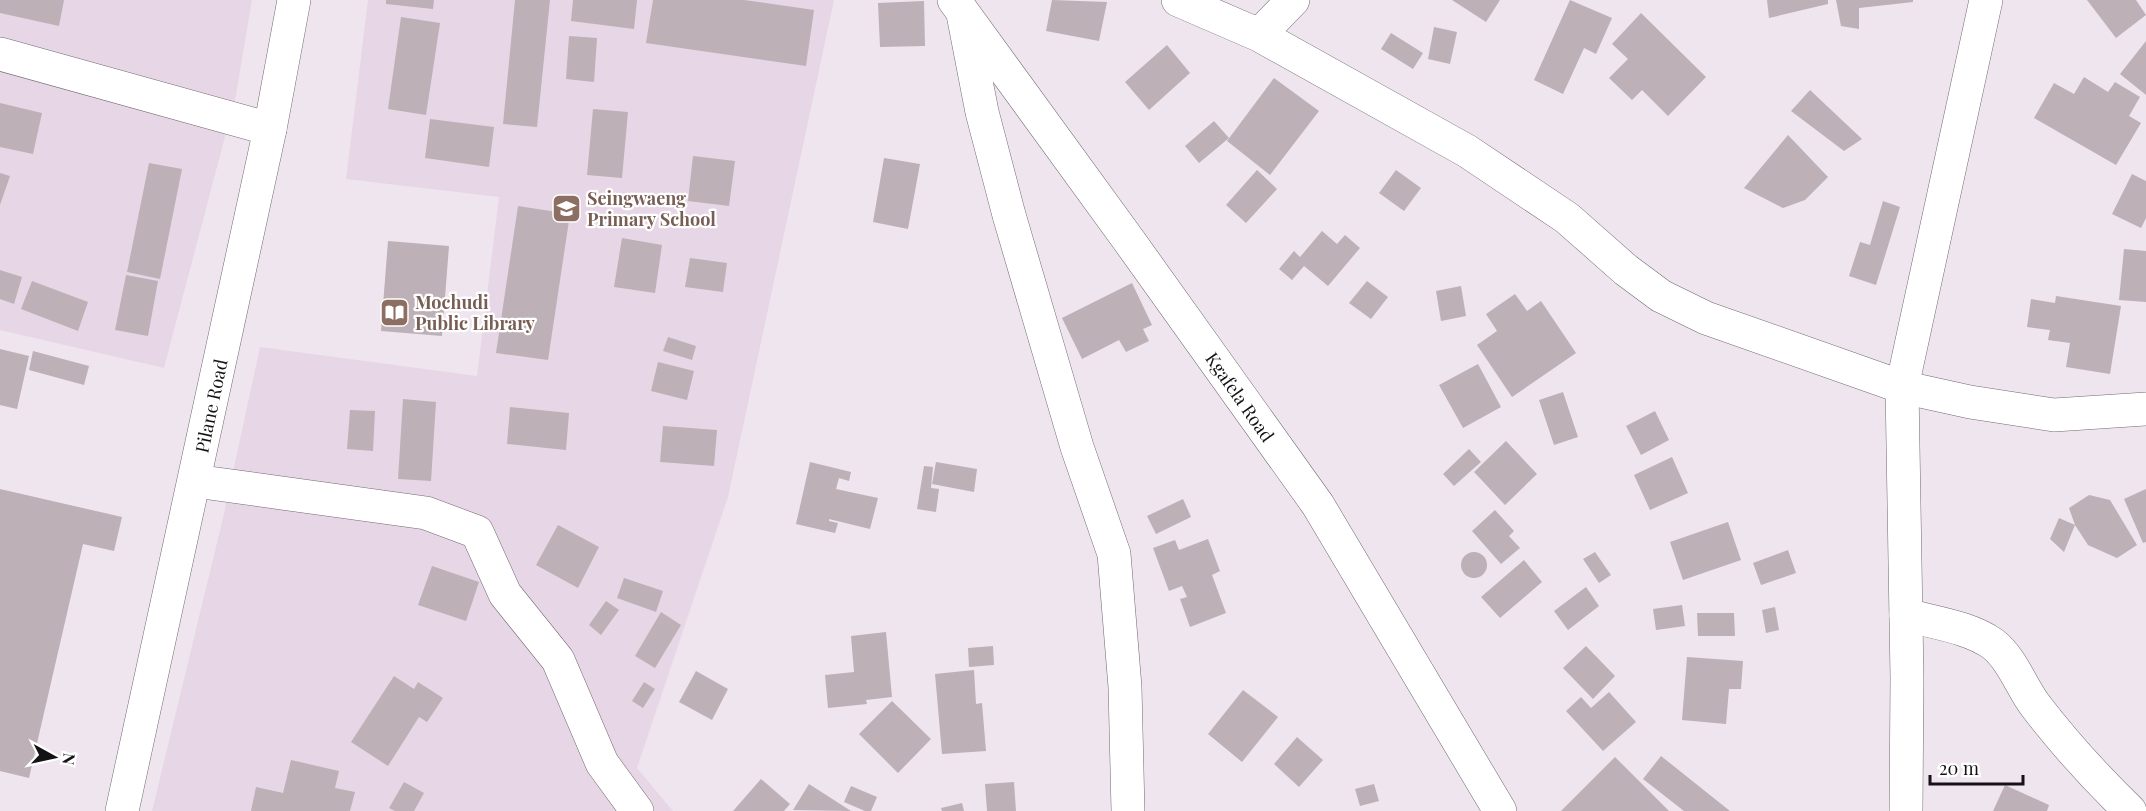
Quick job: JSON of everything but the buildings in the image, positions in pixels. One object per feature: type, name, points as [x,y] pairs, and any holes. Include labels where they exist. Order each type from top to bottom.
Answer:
[{"type":"street","name":"Pilane Road","points":[[122,811],[270,129],[294,0]]},
{"type":"street","points":[[1178,0],[1259,35],[1467,151],[1567,218],[1626,270],[1661,296],[1706,318],[1902,387],[1970,402],[2054,415],[2146,409]]},
{"type":"street","points":[[1259,35],[1293,0]]},
{"type":"street","points":[[1905,811],[1906,615],[1902,387],[1986,0]]},
{"type":"street","points":[[958,7],[1009,215],[1077,447],[1114,554],[1125,687],[1128,811]]},
{"type":"street","name":"Kgafela Road","points":[[958,7],[1318,505],[1500,811]]},
{"type":"street","points":[[0,54],[270,129]]},
{"type":"street","points":[[195,481],[426,513],[477,532],[505,594],[558,660],[602,763],[637,811]]},
{"type":"street","points":[[1906,615],[1975,633],[1995,646],[2068,748],[2130,811]]},
{"type":"shaded area","points":[[0,0],[252,0],[236,95],[164,368],[0,330]]},
{"type":"shaded area","points":[[368,0],[834,0],[728,497],[637,768],[673,811],[152,811],[223,518],[260,347],[477,376],[499,197],[346,179]]},
{"type":"place","name":"Seingwaeng Primary School","points":[[566,208]]},
{"type":"place","name":"Mochudi Public Library","points":[[394,312]]}]
